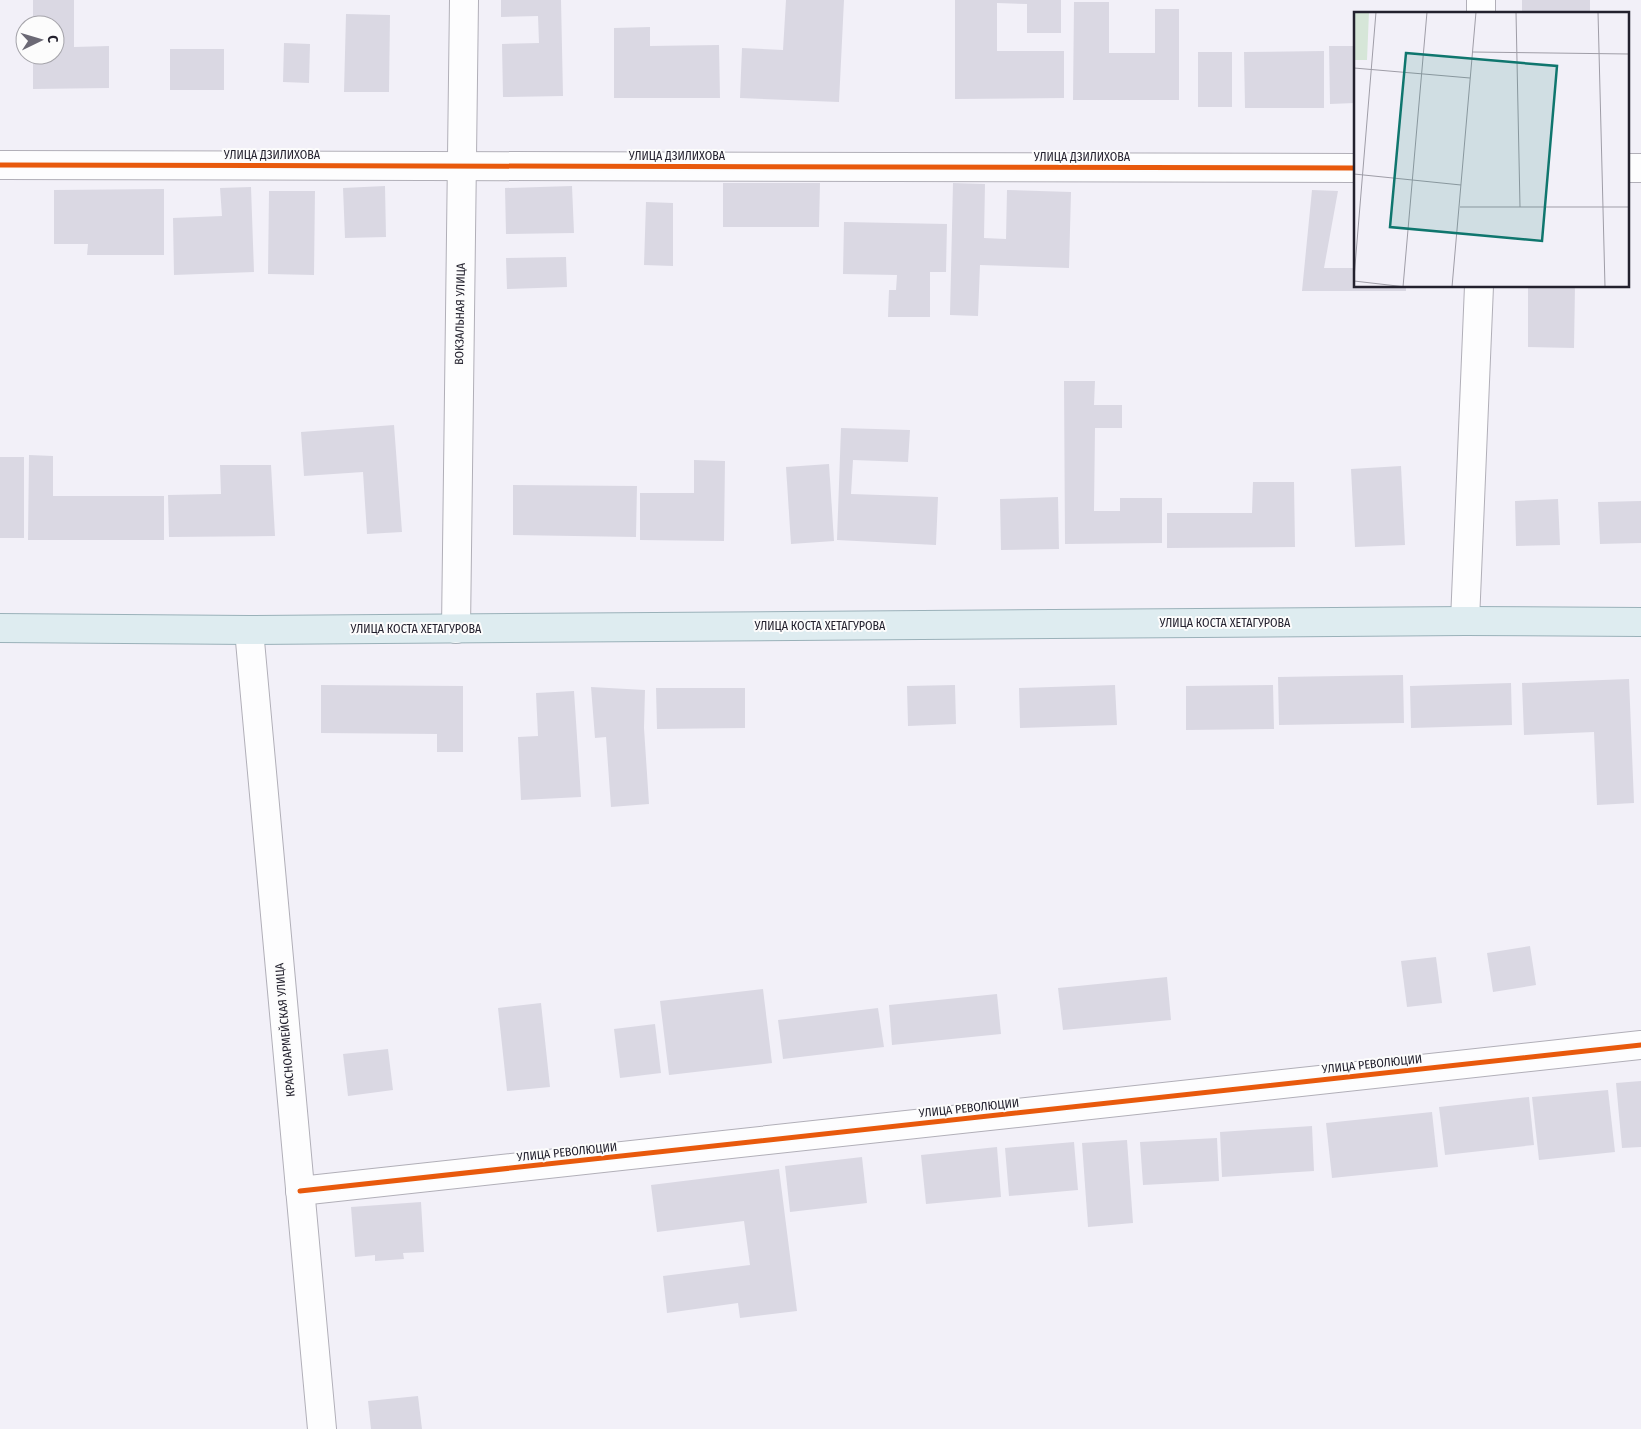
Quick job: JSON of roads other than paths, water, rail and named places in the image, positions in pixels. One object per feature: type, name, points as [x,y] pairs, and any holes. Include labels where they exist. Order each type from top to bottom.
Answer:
[{"type":"main road","name":"УЛИЦА КОСТА ХЕТАГУРОВА","points":[[0,628],[249,630],[1465,621],[1641,622]]},
{"type":"street","name":"ВОКЗАЛЬНАЯ УЛИЦА","points":[[456,629],[464,0]]},
{"type":"street","name":"УЛИЦА ДЗИЛИХОВА","points":[[0,165],[1354,168]]},
{"type":"street","points":[[1628,168],[1641,168]]},
{"type":"street","points":[[1465,621],[1479,288]]},
{"type":"street","name":"КРАСНОАРМЕЙСКАЯ УЛИЦА","points":[[249,630],[322,1429]]},
{"type":"street","name":"УЛИЦА РЕВОЛЮЦИИ","points":[[300,1191],[1641,1045]]}]
